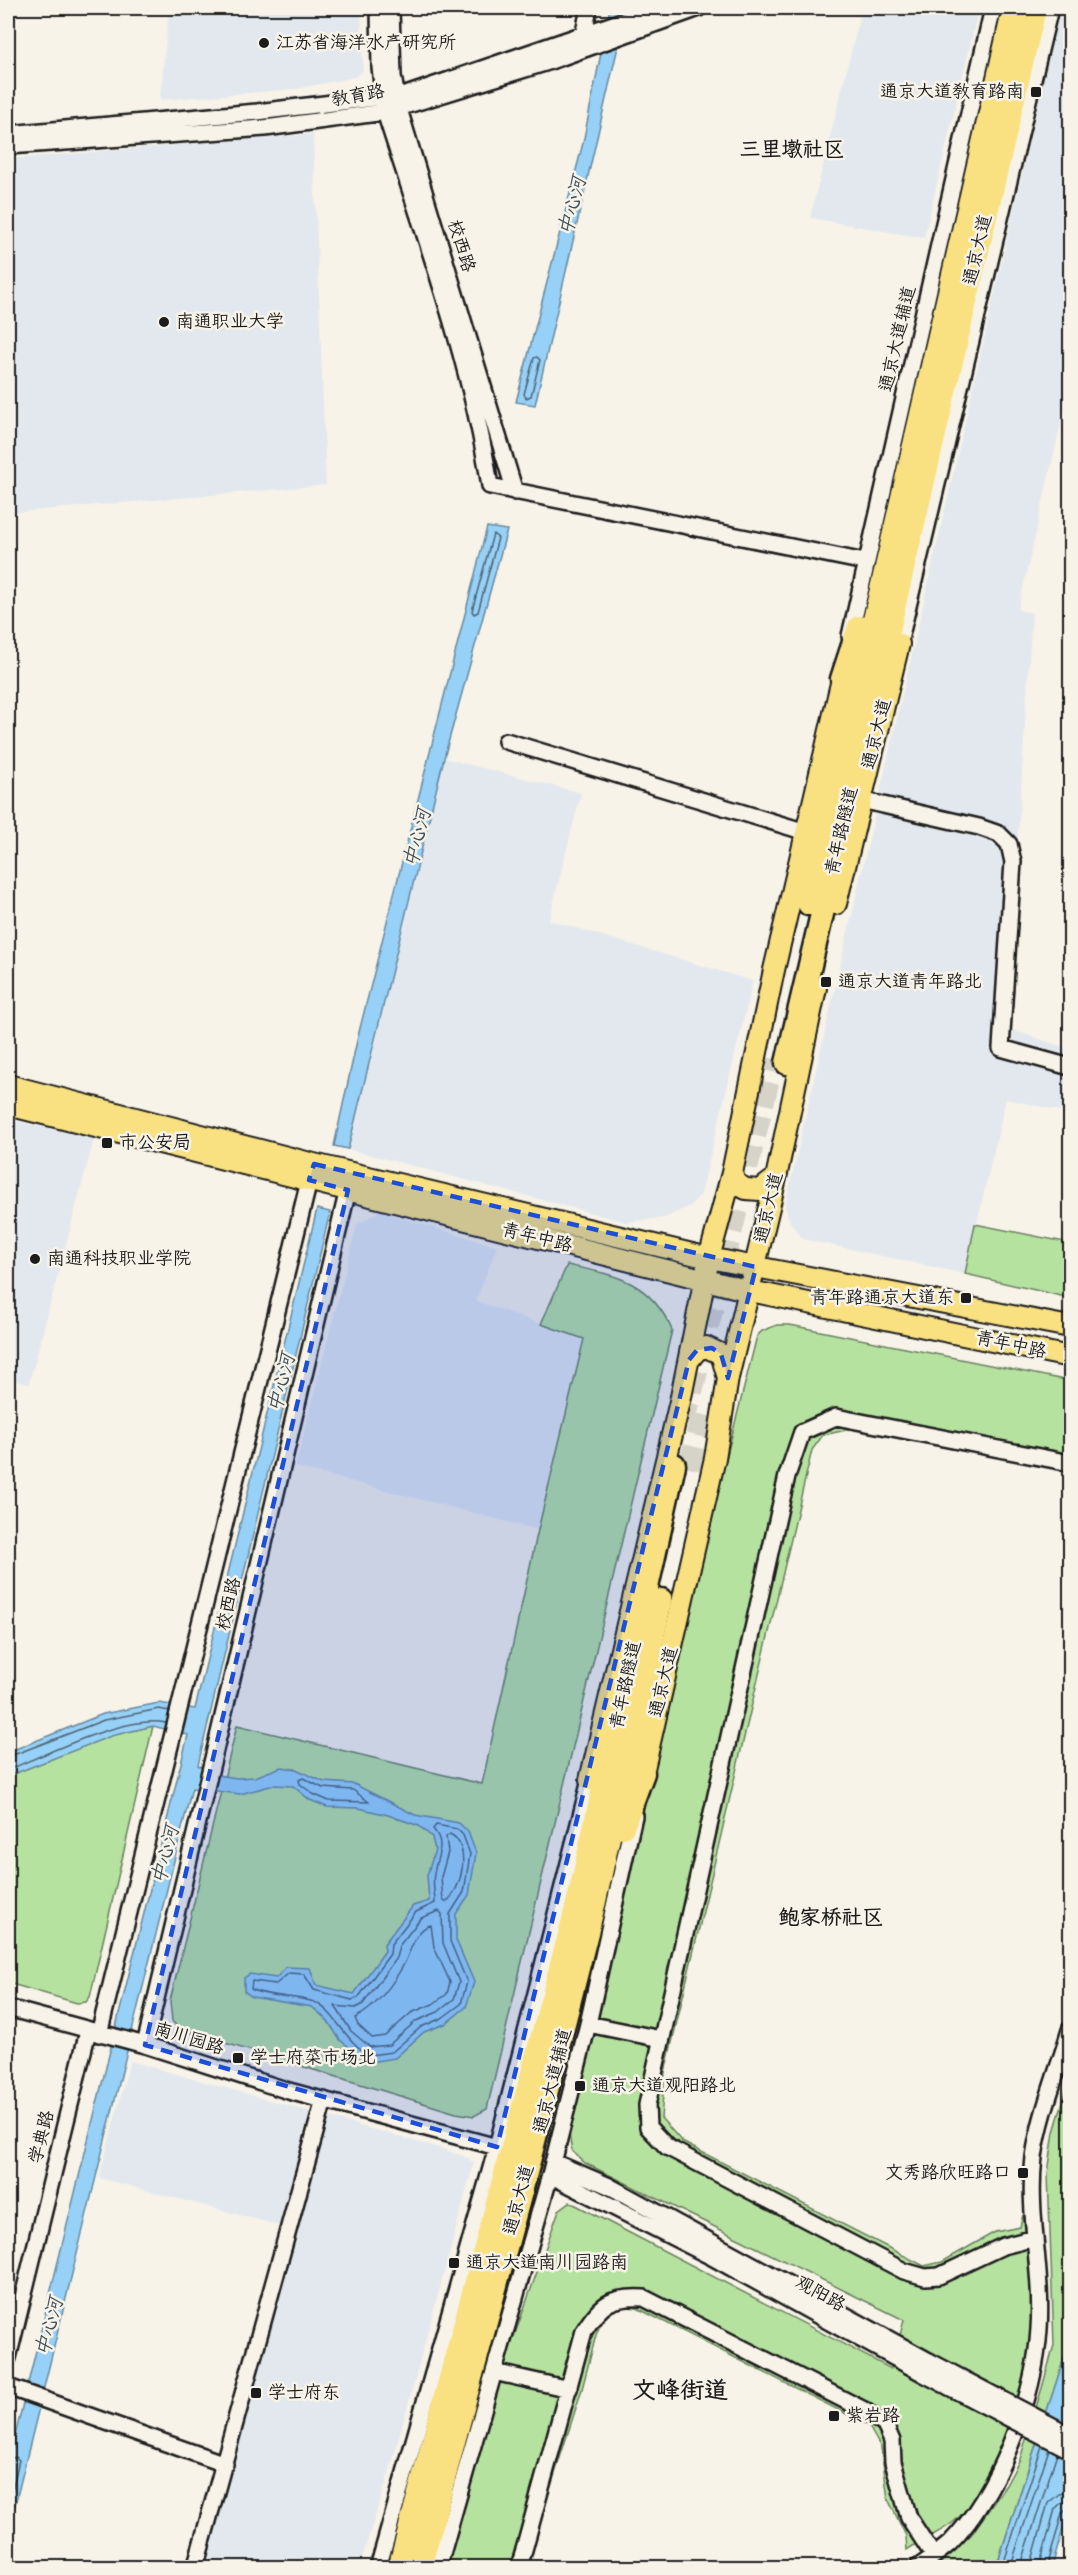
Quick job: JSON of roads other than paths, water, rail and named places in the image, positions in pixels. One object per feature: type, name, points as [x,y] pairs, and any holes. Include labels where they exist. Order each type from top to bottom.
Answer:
[{"type":"highway","name":"通京大道","points":[[912,492],[1014,8]]},
{"type":"highway","name":"通京大道","points":[[912,492],[1035,8]]},
{"type":"highway","points":[[899,644],[912,492]]},
{"type":"highway","points":[[842,679],[912,492]]},
{"type":"highway","name":"青年路隧道","points":[[780,1061],[912,492]]},
{"type":"highway","name":"青年路隧道","points":[[586,1903],[682,1466]]},
{"type":"highway","points":[[586,1903],[643,1773]]},
{"type":"highway","points":[[586,1903],[590,1780]]},
{"type":"highway","name":"通京大道","points":[[399,2568],[586,1903]]},
{"type":"highway","name":"通京大道","points":[[420,2568],[525,2177],[586,1903]]},
{"type":"main road","name":"通京大道","points":[[643,1773],[715,1458],[728,1378],[776,1178],[817,981],[899,644]]},
{"type":"main road","points":[[590,1780],[689,1360],[709,1258],[732,1173],[806,832],[842,679]]},
{"type":"main road","name":"青年中路","points":[[8,1085],[312,1172]]},
{"type":"main road","name":"青年中路","points":[[8,1105],[709,1258],[1070,1326]]},
{"type":"main road","points":[[732,1173],[735,1183],[746,1189],[760,1190],[776,1178]]},
{"type":"main road","name":"青年中路","points":[[350,1181],[704,1280],[1071,1357]]},
{"type":"main road","points":[[689,1360],[697,1350],[712,1348],[721,1354],[728,1378]]},
{"type":"street","name":"校西路","points":[[379,8],[391,104],[468,374],[480,421],[490,486],[515,492]]},
{"type":"street","name":"校西路","points":[[391,8],[391,104],[515,492]]},
{"type":"street","points":[[584,32],[589,8]]},
{"type":"street","name":"教育路","points":[[8,134],[257,112],[391,104],[584,32],[660,8]]},
{"type":"street","name":"教育路","points":[[8,146],[265,128],[391,104],[548,62],[699,8]]},
{"type":"street","name":"通京大道辅道","points":[[842,679],[865,562],[993,8]]},
{"type":"street","points":[[899,644],[1050,8]]},
{"type":"street","points":[[515,492],[865,562]]},
{"type":"street","points":[[506,741],[806,832]]},
{"type":"street","points":[[861,800],[979,827],[999,834],[1009,844],[1013,862],[1001,1048],[1071,1067]]},
{"type":"street","name":"校西路","points":[[97,2033],[312,1172]]},
{"type":"street","name":"校西路","points":[[140,2044],[205,1793],[350,1181]]},
{"type":"street","points":[[1035,2238],[1004,2246],[939,2276],[925,2277],[904,2271],[667,2147],[648,2127],[647,2105],[787,1476],[802,1432],[836,1417],[1071,1463]]},
{"type":"street","name":"通京大道辅道","points":[[438,2568],[551,2168],[588,2024],[643,1773]]},
{"type":"street","points":[[378,2568],[497,2147],[590,1780]]},
{"type":"street","name":"南川园路","points":[[8,2008],[140,2044],[324,2100],[497,2147]]},
{"type":"street","points":[[588,2024],[661,2039]]},
{"type":"street","points":[[917,2568],[949,2544],[999,2474],[1031,2378],[1039,2329],[1031,2199],[1034,2155],[1071,2030]]},
{"type":"street","name":"学典路","points":[[8,2358],[97,2033]]},
{"type":"street","points":[[195,2568],[324,2100]]},
{"type":"street","name":"观阳路","points":[[551,2168],[710,2256],[927,2368],[1071,2435]]},
{"type":"street","points":[[519,2568],[584,2331],[594,2314],[606,2303],[624,2297],[644,2298],[864,2410],[885,2425],[892,2441],[895,2470],[909,2518],[933,2555]]},
{"type":"street","name":"观阳路","points":[[927,2368],[1071,2450]]},
{"type":"street","points":[[494,2372],[569,2389]]},
{"type":"street","points":[[8,2387],[225,2464]]},
{"type":"water","name":"中心河","points":[[610,8],[627,8],[535,405],[516,402],[583,143]]},
{"type":"water","name":"中心河","points":[[487,527],[507,530],[444,758],[348,1149],[334,1146],[358,1036]]},
{"type":"water","name":"中心河","points":[[317,1209],[330,1212],[198,1765],[217,1775],[237,1778],[255,1777],[281,1767],[296,1769],[324,1782],[354,1784],[415,1815],[459,1823],[468,1832],[476,1853],[469,1895],[456,1914],[456,1940],[474,1982],[466,2007],[445,2024],[424,2032],[395,2058],[369,2062],[340,2040],[328,2021],[312,2007],[252,1997],[244,1991],[244,1978],[250,1974],[276,1978],[286,1967],[310,1968],[316,1985],[354,1994],[385,1951],[384,1944],[413,1906],[429,1901],[427,1875],[435,1850],[432,1837],[419,1826],[388,1815],[359,1808],[327,1807],[310,1800],[293,1786],[274,1785],[240,1794],[192,1788],[8,2533],[8,2464],[188,1735],[153,1726],[111,1736],[8,1776],[8,1752],[103,1714],[159,1703],[195,1709]]},
{"type":"water","points":[[1070,2340],[1070,2505],[1052,2567],[996,2568]]},
{"type":"tunnel","points":[[684,1424],[774,1059]]},
{"type":"tunnel","points":[[689,1468],[704,1405]]},
{"type":"place","name":"江苏省海洋水产研究所","points":[[264,43]]},
{"type":"place","name":"通京大道教育路南","points":[[1036,92]]},
{"type":"place","name":"南通职业大学","points":[[164,322]]},
{"type":"place","name":"通京大道青年路北","points":[[826,982]]},
{"type":"place","name":"市公安局","points":[[107,1143]]},
{"type":"place","name":"南通科技职业学院","points":[[35,1259]]},
{"type":"place","name":"青年路通京大道东","points":[[966,1298]]},
{"type":"place","name":"学士府菜市场北","points":[[238,2058]]},
{"type":"place","name":"通京大道观阳路北","points":[[580,2086]]},
{"type":"place","name":"文秀路欣旺路口","points":[[1023,2173]]},
{"type":"place","name":"通京大道南川园路南","points":[[454,2263]]},
{"type":"place","name":"学士府东","points":[[256,2393]]},
{"type":"place","name":"紫岩路","points":[[834,2416]]},
{"type":"district","name":"三里墩社区","points":[[792,150]]},
{"type":"district","name":"鲍家桥社区","points":[[831,1918]]},
{"type":"district","name":"文峰街道","points":[[680,2391]]}]
